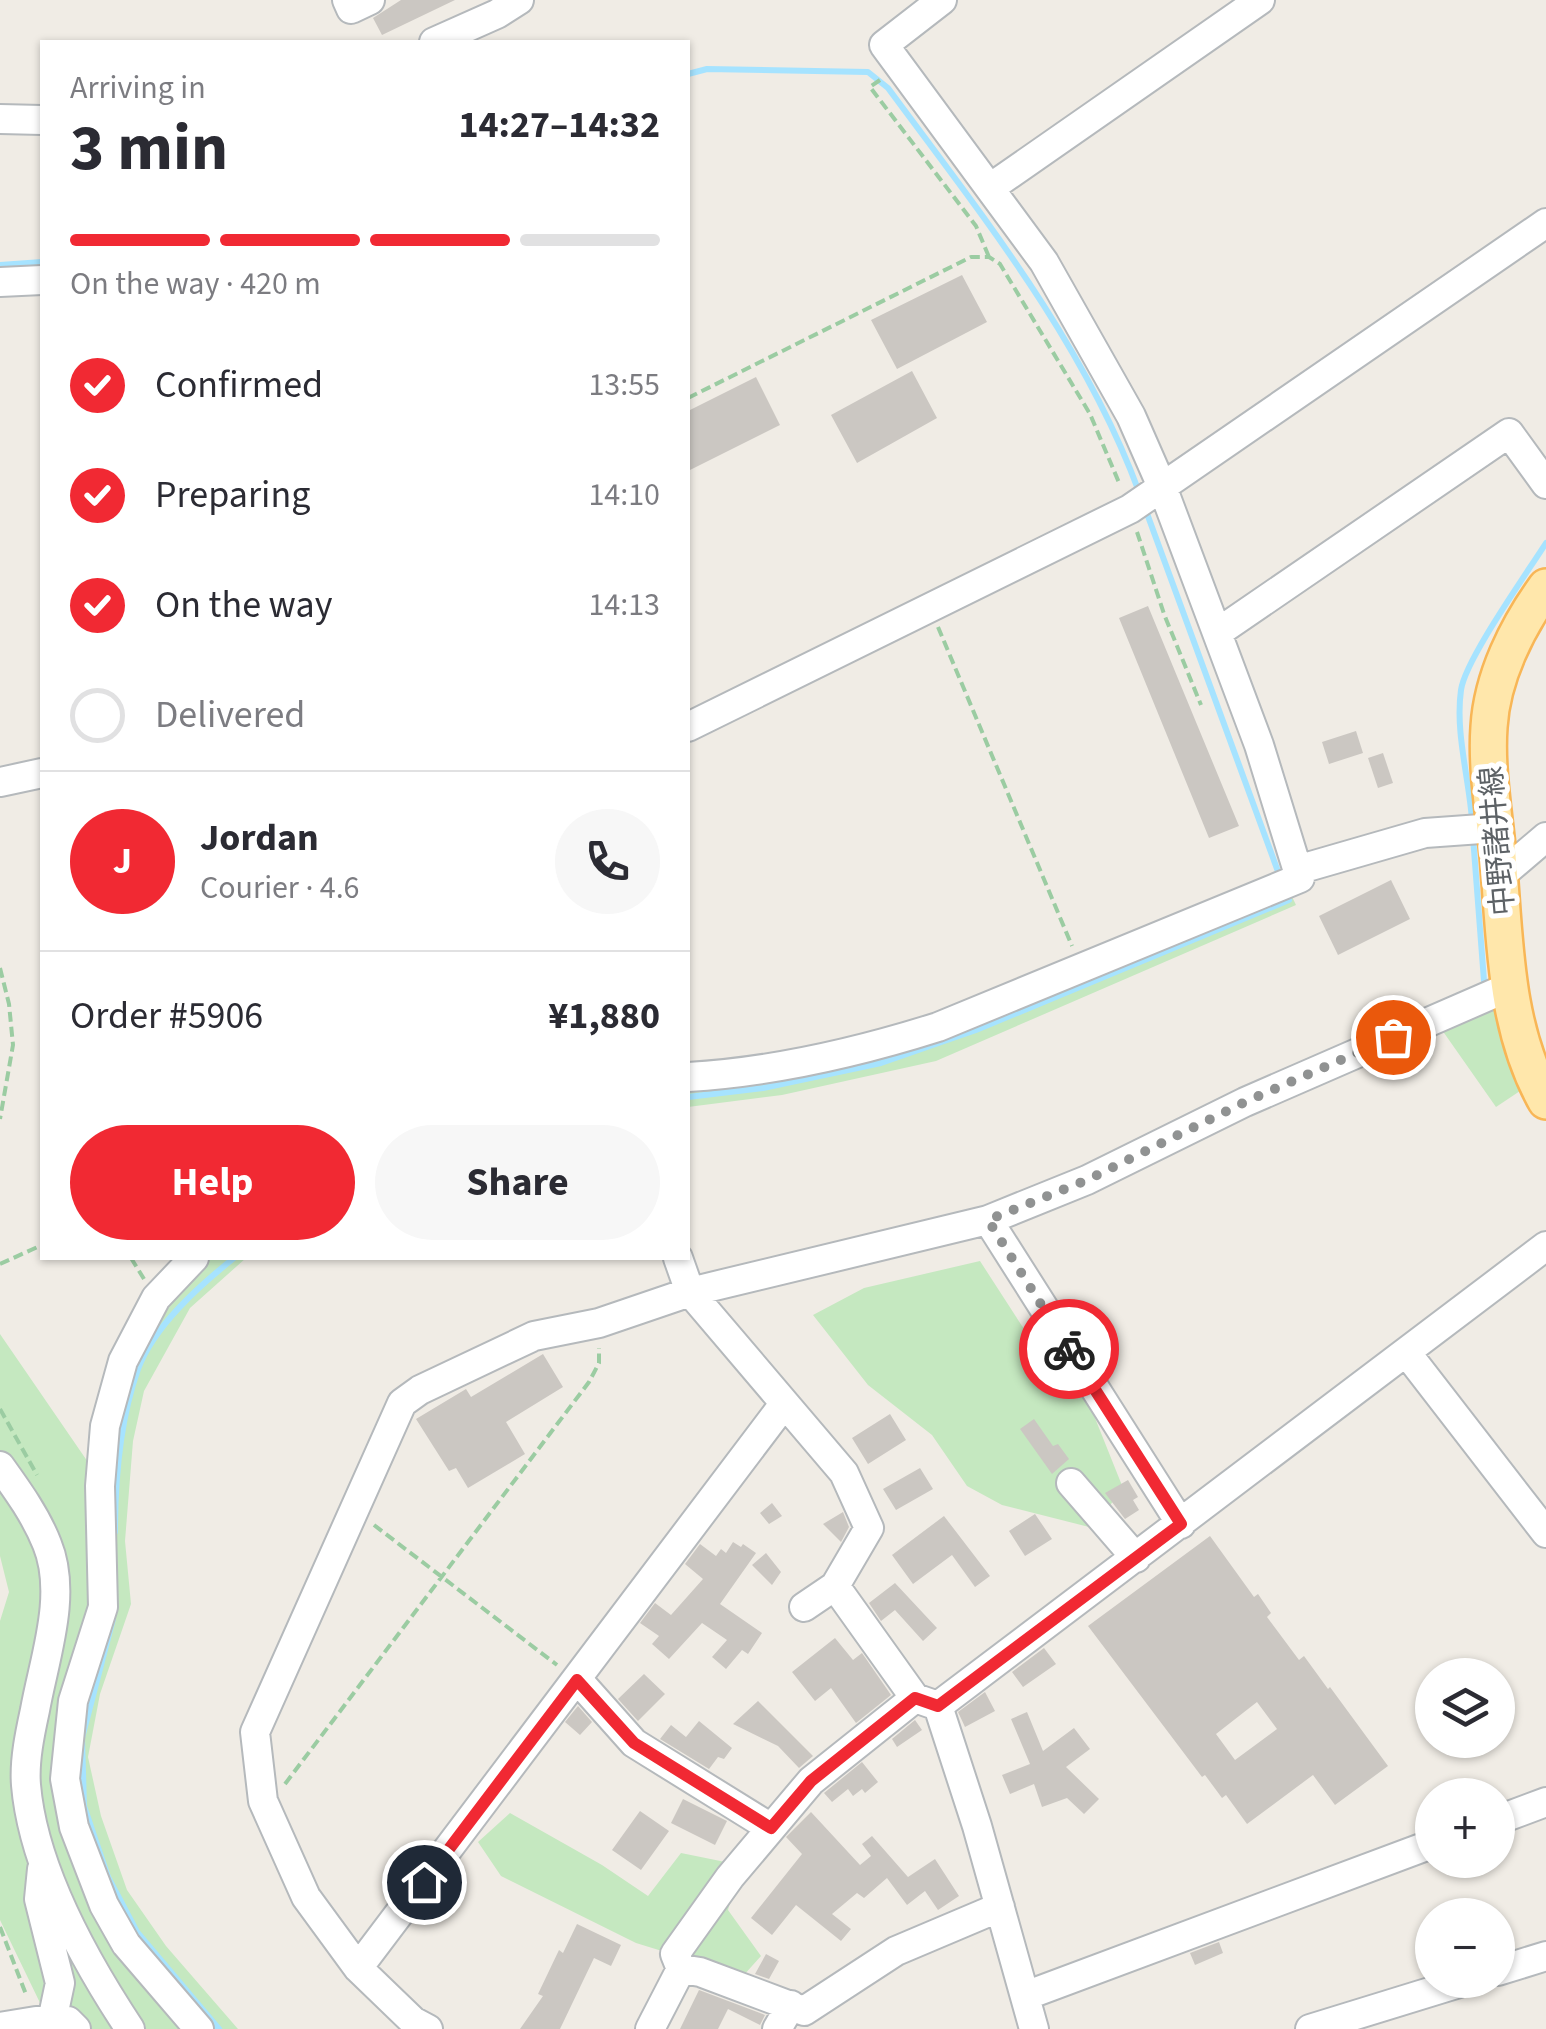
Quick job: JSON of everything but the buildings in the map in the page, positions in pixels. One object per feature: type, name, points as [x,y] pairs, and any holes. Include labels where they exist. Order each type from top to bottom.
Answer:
[{"type":"main road","name":"中野諸井線","points":[[1546,587],[1512,643],[1489,725],[1510,987],[1522,1045],[1546,1101]]},
{"type":"street","points":[[347,0],[351,9],[370,0]]},
{"type":"street","points":[[439,40],[520,0]]},
{"type":"street","points":[[690,1077],[806,1062],[882,1045],[938,1027],[1300,878],[1259,745],[1131,416],[1044,262],[884,44],[942,0]]},
{"type":"street","points":[[990,188],[1260,0]]},
{"type":"street","points":[[0,119],[40,120]]},
{"type":"street","points":[[690,725],[1163,490],[1546,223]]},
{"type":"street","points":[[0,282],[40,280]]},
{"type":"street","points":[[1217,633],[1509,434],[1546,484]]},
{"type":"street","points":[[0,782],[40,773]]},
{"type":"street","points":[[1297,870],[1425,833],[1495,828]]},
{"type":"street","points":[[1500,876],[1546,837]]},
{"type":"street","points":[[428,2029],[413,2021],[358,1968],[306,1897],[263,1801],[255,1732],[402,1403],[420,1390],[534,1336],[599,1323],[690,1292],[988,1220],[1087,1180],[1245,1102],[1510,987]]},
{"type":"street","points":[[988,1220],[1181,1524]]},
{"type":"street","points":[[650,2029],[680,1969],[675,1954],[730,1877],[811,1781],[1136,1558],[1546,1246]]},
{"type":"street","points":[[192,1260],[154,1302],[123,1361],[105,1426],[100,1486],[103,1607],[73,1701],[65,1779],[74,1827],[104,1905],[126,1944],[198,2029]]},
{"type":"street","points":[[679,1260],[690,1292],[844,1473],[869,1528],[835,1586],[804,1607]]},
{"type":"street","points":[[1406,1352],[1546,1533]]},
{"type":"street","points":[[358,1968],[784,1404]]},
{"type":"street","points":[[0,1466],[28,1506],[49,1548],[54,1580],[54,1610],[25,1783],[55,1891],[104,1990],[130,2029]]},
{"type":"street","points":[[1070,1484],[1136,1558]]},
{"type":"street","points":[[835,1586],[927,1702],[1000,1906],[1034,2029]]},
{"type":"street","points":[[577,1680],[634,1743],[771,1828]]},
{"type":"street","points":[[1515,1814],[1546,1802]]},
{"type":"street","points":[[1025,1996],[1415,1850]]},
{"type":"street","points":[[0,2028],[54,2024],[60,1984],[39,1899],[44,1858]]},
{"type":"street","points":[[680,1969],[700,1972],[784,2017],[804,2011],[896,1951],[1000,1906]]},
{"type":"street","points":[[1515,1966],[1546,1956]]},
{"type":"street","points":[[1310,2029],[1415,1997]]},
{"type":"path","points":[[900,66],[870,87],[976,226],[989,256],[1000,264],[1090,414],[1130,509],[1164,614],[1201,706]]},
{"type":"path","points":[[690,397],[971,256],[989,256]]},
{"type":"path","points":[[930,609],[1082,968]]},
{"type":"path","points":[[0,968],[13,1045],[0,1119]]},
{"type":"path","points":[[0,1264],[40,1246]]},
{"type":"path","points":[[263,1801],[277,1795],[589,1382],[599,1363],[599,1323]]},
{"type":"path","points":[[354,1510],[577,1680]]},
{"type":"path","points":[[0,1926],[54,2024]]},
{"type":"green space","points":[[1286,884],[1296,905],[936,1061],[782,1095],[690,1107],[690,1077],[881,1045]]},
{"type":"green space","points":[[1497,1004],[1520,1091],[1496,1107],[1442,1030]]},
{"type":"green space","points":[[193,1260],[244,1260],[190,1308],[144,1391],[133,1441],[125,1541],[131,1604],[100,1694],[88,1757],[101,1816],[127,1890],[166,1946],[238,2029],[203,2029],[129,1942],[77,1820],[69,1727],[93,1640],[102,1459],[135,1351]]},
{"type":"green space","points":[[980,1261],[1022,1326],[1091,1408],[1123,1488],[1093,1528],[1002,1505],[967,1486],[932,1435],[868,1385],[813,1315],[864,1288]]},
{"type":"green space","points":[[0,1334],[92,1468],[91,1612],[62,1821],[184,2029],[91,2029],[78,2018],[42,2007],[0,1920],[0,1621],[9,1592],[0,1556]]},
{"type":"green space","points":[[510,1813],[648,1896],[681,1853],[740,1865],[728,1910],[761,1956],[743,1976],[636,1943],[501,1876],[478,1842]]},
{"type":"waterway","points":[[690,73],[707,69],[868,72],[888,88],[994,232],[1060,331],[1090,383],[1139,492]]},
{"type":"waterway","points":[[0,265],[40,262]]},
{"type":"waterway","points":[[1145,508],[1280,877]]},
{"type":"waterway","points":[[1472,820],[1461,739],[1461,690],[1485,638],[1546,543]]},
{"type":"waterway","points":[[1473,837],[1484,981]]},
{"type":"waterway","points":[[690,1097],[763,1088],[881,1063],[976,1030],[1289,900],[1286,893]]},
{"type":"waterway","points":[[115,1532],[120,1449],[138,1369],[166,1322],[232,1260]]},
{"type":"waterway","points":[[113,1619],[82,1738],[84,1806],[108,1877],[137,1932],[219,2029]]},
{"type":"way so far","points":[[1069,1349],[988,1220],[1087,1180],[1245,1102],[1393,1037]]},
{"type":"route","points":[[424,1882],[577,1680],[634,1743],[771,1828],[811,1781],[915,1698],[938,1706],[1181,1524],[1069,1349]]}]
